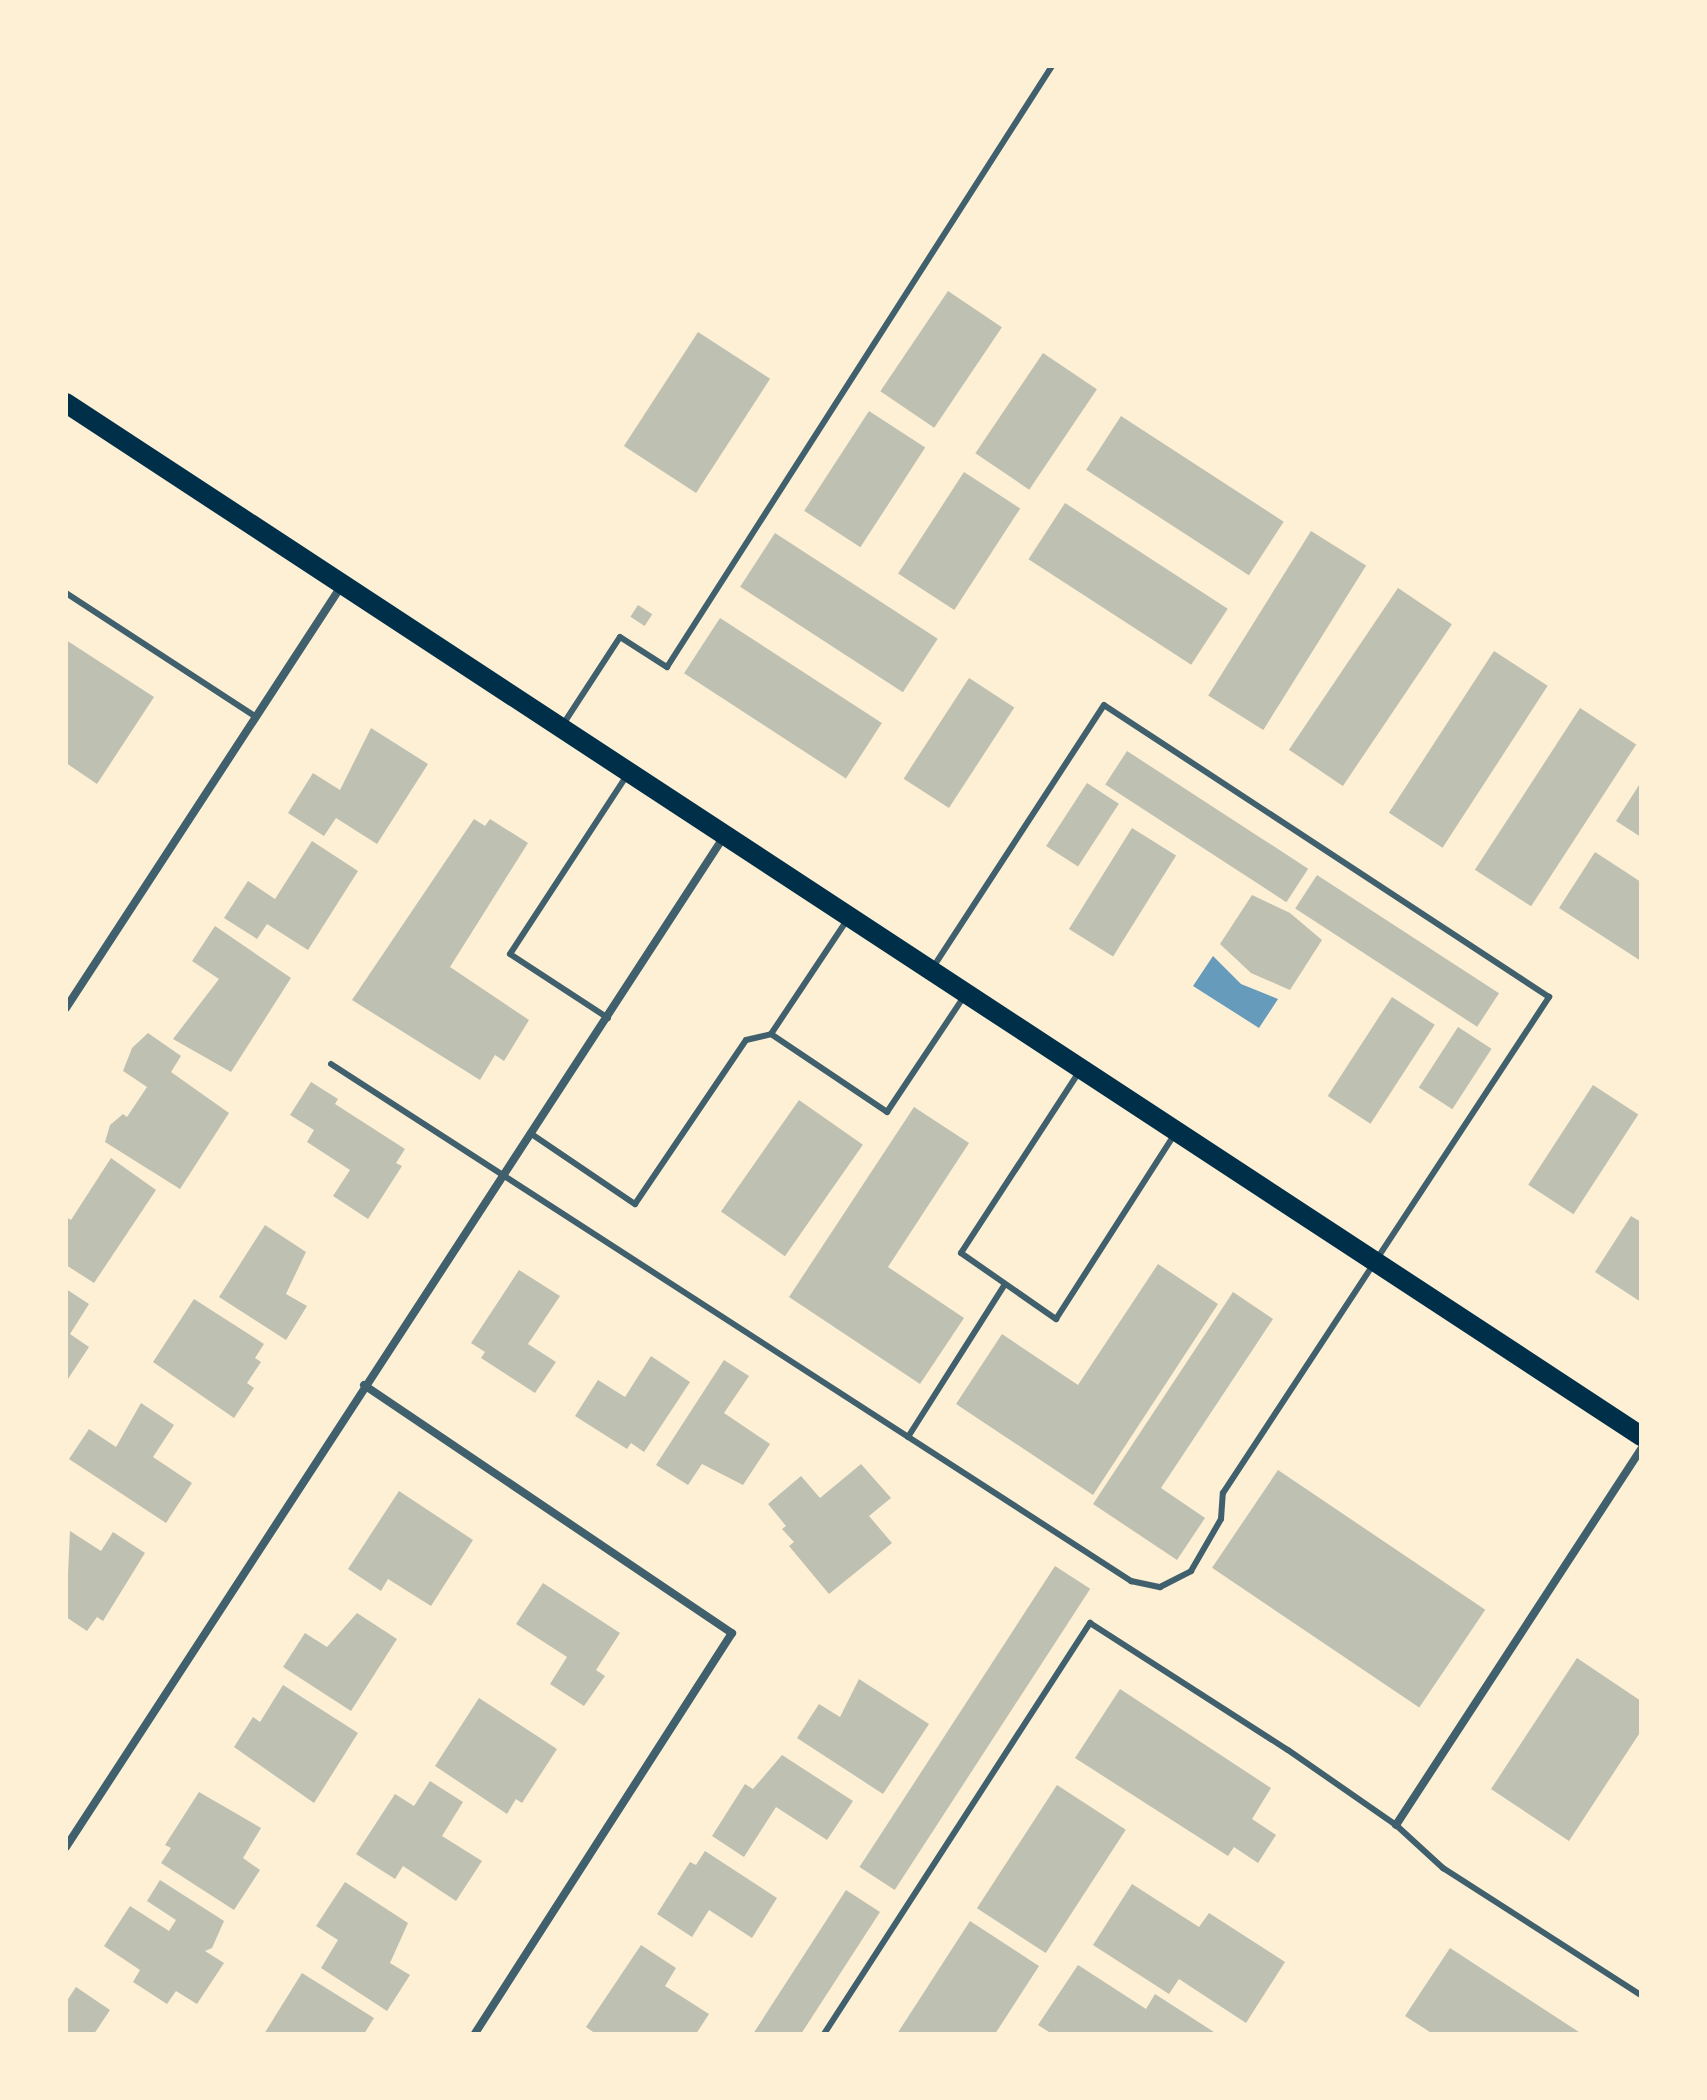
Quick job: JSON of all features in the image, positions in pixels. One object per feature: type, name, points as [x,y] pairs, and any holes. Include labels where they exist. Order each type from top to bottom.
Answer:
[{"type":"main road","points":[[66,403],[1641,1436]]},
{"type":"street","points":[[66,1008],[343,584]]},
{"type":"street","points":[[66,1847],[725,835]]},
{"type":"street","points":[[364,1385],[732,1633],[475,2034]]},
{"type":"street","points":[[1396,1825],[1641,1449]]},
{"type":"lane","points":[[562,726],[620,637],[667,667],[1052,66]]},
{"type":"lane","points":[[66,593],[255,716]]},
{"type":"lane","points":[[331,1064],[1131,1581],[1160,1587],[1191,1571],[1221,1519],[1223,1493],[1373,1260],[1549,997],[1104,705],[931,971]]},
{"type":"lane","points":[[608,1018],[510,954],[629,771]]},
{"type":"lane","points":[[530,1133],[635,1204],[746,1040],[771,1034],[849,917]]},
{"type":"lane","points":[[771,1034],[887,1112],[966,994]]},
{"type":"lane","points":[[1081,1069],[961,1253],[1056,1319],[1176,1132]]},
{"type":"lane","points":[[908,1437],[1005,1284]]},
{"type":"lane","points":[[824,2034],[1090,1623],[1396,1825],[1443,1868],[1641,1995]]},
{"type":"water","points":[[1213,956],[1241,984],[1278,999],[1259,1028],[1193,986]]},
{"type":"building","points":[[948,291],[1002,327],[934,428],[880,391]]},
{"type":"building","points":[[698,332],[770,379],[696,493],[624,446]]},
{"type":"building","points":[[1043,353],[1097,389],[1029,490],[975,453]]},
{"type":"building","points":[[869,411],[925,447],[860,547],[804,511]]},
{"type":"building","points":[[1121,416],[1284,522],[1249,575],[1086,470]]},
{"type":"building","points":[[964,472],[1020,508],[954,610],[898,573]]},
{"type":"building","points":[[1065,503],[1228,609],[1191,665],[1029,559]]},
{"type":"building","points":[[1311,531],[1366,565],[1263,730],[1208,696]]},
{"type":"building","points":[[775,533],[938,639],[903,692],[740,587]]},
{"type":"building","points":[[1398,588],[1452,624],[1343,786],[1289,750]]},
{"type":"building","points":[[638,605],[652,614],[645,626],[630,617]]},
{"type":"building","points":[[720,618],[882,723],[846,778],[684,673]]},
{"type":"building","points":[[66,640],[154,697],[97,784],[66,763]]},
{"type":"building","points":[[1494,651],[1548,686],[1443,848],[1389,813]]},
{"type":"building","points":[[969,678],[1014,707],[949,808],[904,779]]},
{"type":"building","points":[[1580,708],[1636,744],[1531,906],[1475,870]]},
{"type":"building","points":[[371,728],[428,764],[377,844],[336,818],[324,836],[288,813],[313,773],[340,790]]},
{"type":"building","points":[[1127,751],[1308,869],[1286,902],[1105,785]]},
{"type":"building","points":[[1641,782],[1641,837],[1616,821]]},
{"type":"building","points":[[1087,783],[1119,804],[1078,867],[1046,846]]},
{"type":"building","points":[[474,819],[485,826],[490,819],[528,843],[450,967],[529,1020],[504,1061],[495,1055],[480,1080],[352,1000]]},
{"type":"building","points":[[1132,828],[1176,856],[1113,956],[1069,929]]},
{"type":"building","points":[[312,841],[358,871],[308,950],[267,924],[257,939],[224,918],[248,881],[275,899]]},
{"type":"building","points":[[1595,852],[1641,882],[1641,961],[1559,908]]},
{"type":"building","points":[[1317,875],[1499,993],[1477,1027],[1295,909]]},
{"type":"building","points":[[1252,895],[1290,913],[1322,940],[1290,990],[1251,973],[1220,944]]},
{"type":"building","points":[[215,926],[291,978],[231,1072],[173,1039],[219,979],[192,961]]},
{"type":"building","points":[[1392,997],[1435,1025],[1371,1124],[1328,1096]]},
{"type":"building","points":[[1458,1027],[1492,1049],[1452,1109],[1419,1087]]},
{"type":"building","points":[[148,1033],[181,1056],[171,1072],[229,1113],[180,1189],[105,1142],[110,1125],[123,1114],[127,1117],[147,1087],[123,1071],[132,1048]]},
{"type":"building","points":[[311,1082],[338,1099],[335,1104],[405,1149],[396,1163],[402,1166],[368,1219],[333,1196],[350,1170],[307,1142],[314,1130],[290,1115]]},
{"type":"building","points":[[1593,1085],[1638,1114],[1573,1214],[1528,1185]]},
{"type":"building","points":[[799,1100],[863,1145],[785,1256],[721,1211]]},
{"type":"building","points":[[914,1107],[969,1143],[888,1267],[964,1318],[920,1384],[789,1297]]},
{"type":"building","points":[[111,1158],[156,1190],[94,1283],[66,1265],[66,1217],[71,1220]]},
{"type":"building","points":[[1631,1216],[1641,1222],[1641,1302],[1595,1272]]},
{"type":"building","points":[[265,1225],[306,1252],[286,1294],[307,1306],[286,1340],[219,1297]]},
{"type":"building","points":[[1158,1264],[1218,1304],[1093,1495],[956,1404],[1002,1334],[1078,1385]]},
{"type":"building","points":[[519,1270],[560,1296],[528,1344],[556,1362],[535,1393],[481,1358],[485,1352],[471,1343]]},
{"type":"building","points":[[66,1289],[89,1304],[70,1334],[89,1347],[66,1382]]},
{"type":"building","points":[[1233,1292],[1273,1319],[1161,1488],[1205,1518],[1177,1560],[1093,1504]]},
{"type":"building","points":[[194,1299],[264,1344],[255,1358],[261,1362],[247,1383],[254,1388],[234,1418],[153,1362]]},
{"type":"building","points":[[651,1356],[690,1382],[644,1452],[631,1443],[627,1449],[575,1416],[598,1380],[625,1397]]},
{"type":"building","points":[[724,1360],[749,1376],[724,1413],[770,1444],[743,1485],[702,1464],[688,1485],[656,1465]]},
{"type":"building","points":[[141,1403],[174,1425],[153,1457],[192,1483],[166,1523],[69,1459],[89,1429],[116,1447]]},
{"type":"building","points":[[861,1464],[891,1498],[869,1516],[892,1543],[829,1594],[789,1546],[794,1542],[782,1529],[786,1526],[768,1504],[801,1476],[820,1498]]},
{"type":"building","points":[[1278,1470],[1485,1610],[1419,1708],[1212,1568]]},
{"type":"building","points":[[399,1491],[473,1540],[431,1606],[388,1579],[381,1591],[348,1569]]},
{"type":"building","points":[[70,1531],[101,1551],[113,1532],[145,1553],[103,1621],[97,1617],[87,1631],[66,1617]]},
{"type":"building","points":[[1055,1566],[1090,1589],[895,1890],[859,1867]]},
{"type":"building","points":[[543,1583],[620,1633],[596,1670],[605,1676],[584,1706],[550,1684],[567,1657],[516,1624]]},
{"type":"building","points":[[357,1613],[397,1639],[351,1711],[283,1667],[305,1633],[327,1647]]},
{"type":"building","points":[[1577,1658],[1641,1701],[1641,1731],[1569,1841],[1491,1789]]},
{"type":"building","points":[[859,1679],[929,1724],[883,1794],[797,1738],[819,1704],[840,1717]]},
{"type":"building","points":[[283,1685],[358,1733],[314,1803],[234,1747],[253,1717],[260,1722]]},
{"type":"building","points":[[1120,1689],[1271,1788],[1252,1819],[1276,1835],[1258,1863],[1234,1847],[1228,1856],[1075,1758]]},
{"type":"building","points":[[479,1698],[557,1749],[522,1803],[516,1799],[507,1814],[435,1766]]},
{"type":"building","points":[[782,1755],[853,1801],[827,1840],[776,1807],[744,1857],[712,1836],[745,1784],[753,1789]]},
{"type":"building","points":[[430,1781],[463,1802],[442,1836],[482,1861],[456,1901],[403,1866],[395,1879],[356,1854],[395,1794],[414,1806]]},
{"type":"building","points":[[1057,1785],[1126,1830],[1046,1953],[977,1908]]},
{"type":"building","points":[[199,1792],[261,1828],[243,1858],[260,1870],[234,1910],[161,1863],[171,1848],[165,1845]]},
{"type":"building","points":[[705,1851],[777,1898],[752,1938],[709,1910],[692,1937],[657,1914],[690,1862],[696,1865]]},
{"type":"building","points":[[160,1880],[224,1921],[212,1948],[205,1951],[224,1963],[197,2004],[176,1991],[167,2004],[133,1982],[140,1970],[104,1946],[130,1906],[169,1931],[176,1920],[147,1901]]},
{"type":"building","points":[[345,1882],[408,1923],[390,1963],[410,1975],[387,2011],[321,1968],[338,1940],[316,1926]]},
{"type":"building","points":[[1132,1884],[1199,1927],[1209,1913],[1285,1962],[1246,2023],[1179,1979],[1169,1994],[1093,1945]]},
{"type":"building","points":[[846,1890],[880,1912],[801,2034],[753,2034]]},
{"type":"building","points":[[970,1921],[1039,1966],[995,2034],[897,2034]]},
{"type":"building","points":[[641,1945],[676,1968],[665,1986],[709,2014],[696,2034],[596,2034],[586,2027]]},
{"type":"building","points":[[1450,1948],[1582,2034],[1433,2034],[1405,2016]]},
{"type":"building","points":[[1078,1965],[1146,2009],[1155,1994],[1217,2034],[1052,2034],[1038,2025]]},
{"type":"building","points":[[302,1973],[374,2018],[364,2034],[264,2034]]},
{"type":"building","points":[[76,1987],[110,2010],[94,2034],[66,2034],[66,2002]]}]
